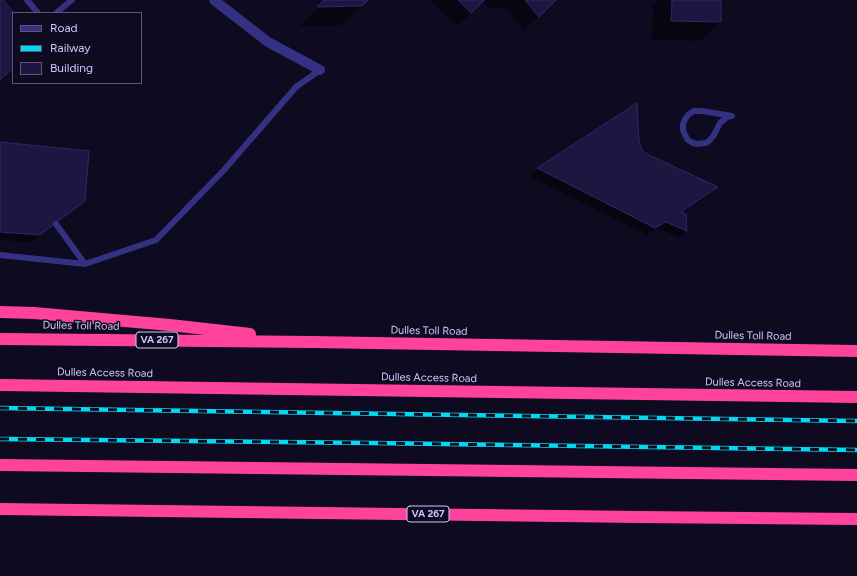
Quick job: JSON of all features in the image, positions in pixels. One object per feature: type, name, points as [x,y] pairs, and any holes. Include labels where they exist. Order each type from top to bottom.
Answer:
[{"type":"highway","points":[[0,312],[34,313],[170,325],[313,342]]},
{"type":"highway","name":"Dulles Toll Road","points":[[0,338],[857,351]]},
{"type":"highway","name":"Dulles Access Road","points":[[0,385],[857,397]]},
{"type":"highway","points":[[0,465],[857,475]]},
{"type":"highway","name":"VA 267","points":[[0,508],[640,518],[857,519]]},
{"type":"street","points":[[214,0],[268,42],[320,70]]},
{"type":"lane","points":[[27,0],[37,12]]},
{"type":"lane","points":[[57,12],[72,0]]},
{"type":"lane","points":[[0,255],[85,264],[156,240],[224,170],[296,87],[320,70]]},
{"type":"lane","points":[[702,111],[732,116],[727,117],[722,121],[713,137],[706,143],[693,143],[683,132],[684,121],[687,116],[694,112],[702,111]]},
{"type":"lane","points":[[56,224],[85,264]]},
{"type":"building","points":[[0,0],[3,0],[13,12],[12,70],[0,80]]},
{"type":"building","points":[[324,0],[368,0],[362,6],[317,7]]},
{"type":"building","points":[[458,0],[485,0],[471,13]]},
{"type":"building","points":[[525,0],[556,0],[539,17]]},
{"type":"building","points":[[672,0],[721,0],[721,22],[671,21]]},
{"type":"building","points":[[637,103],[639,141],[643,151],[718,187],[681,212],[686,214],[687,231],[666,222],[655,228],[537,168]]},
{"type":"building","points":[[0,142],[89,151],[85,201],[40,235],[0,232]]},
{"type":"railway","points":[[0,408],[857,421]]},
{"type":"railway","points":[[0,439],[857,450]]}]
